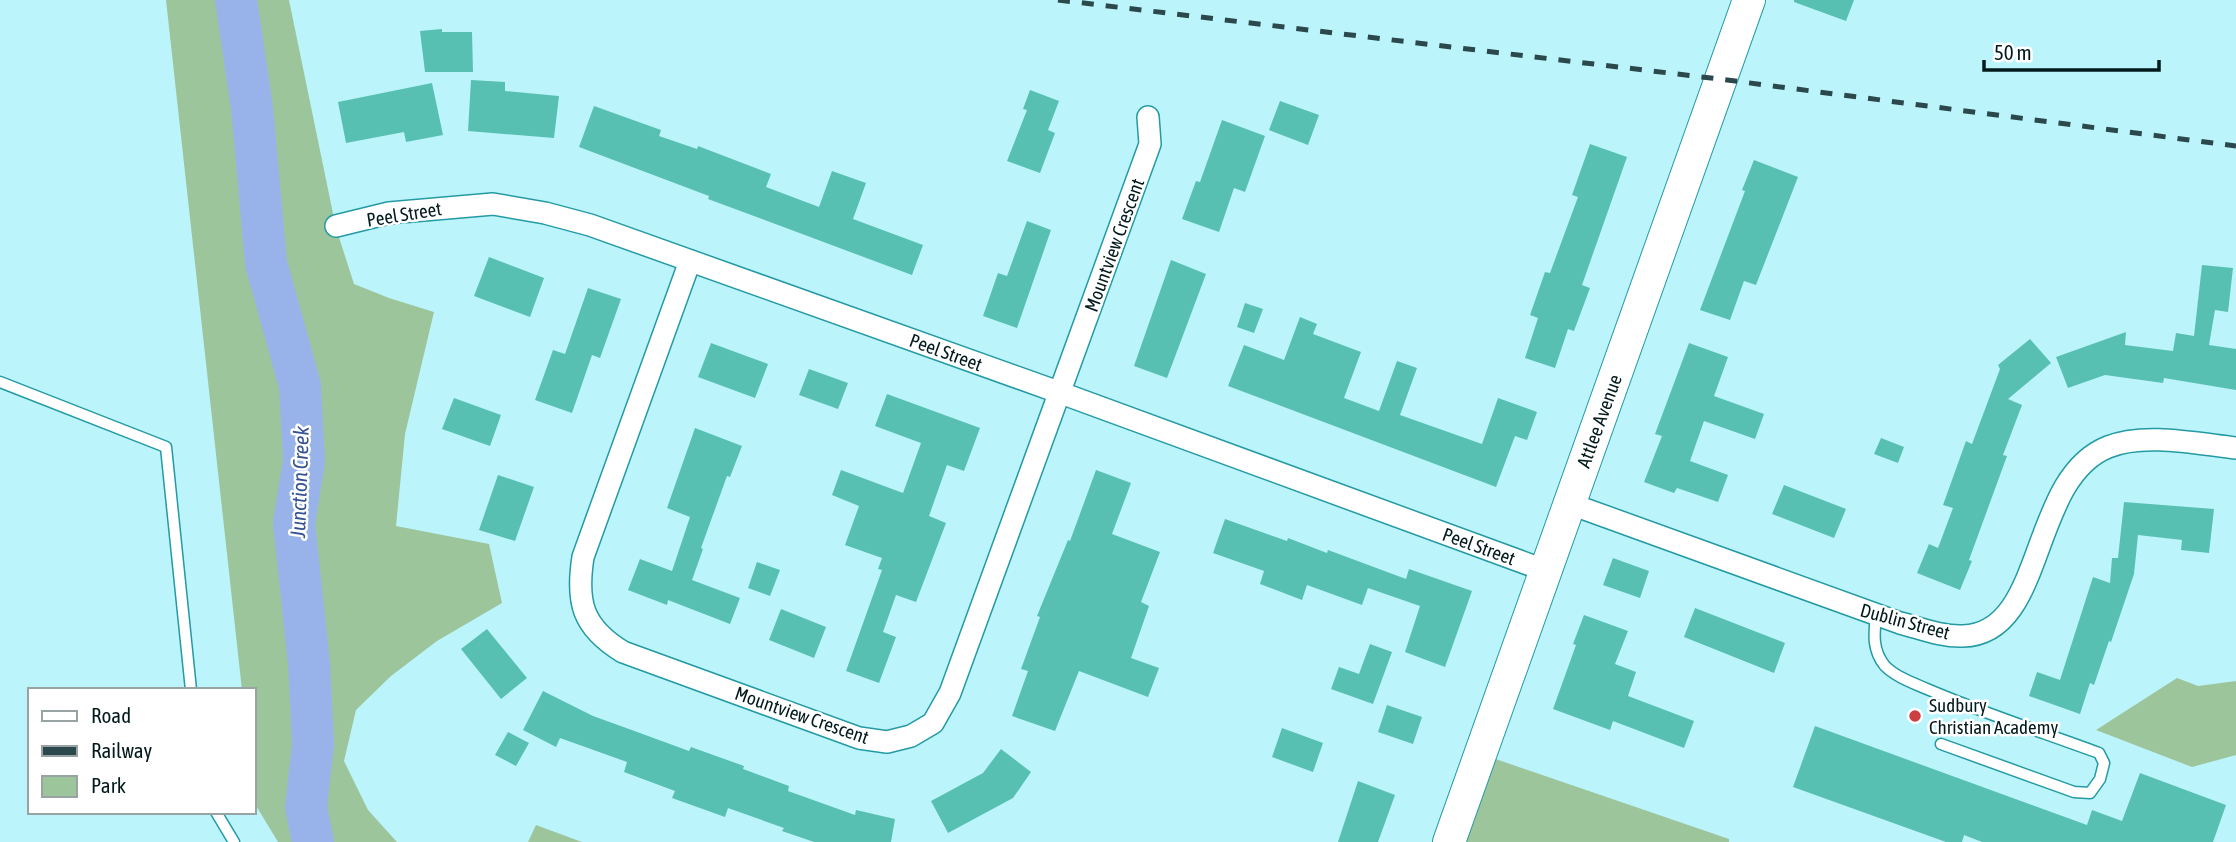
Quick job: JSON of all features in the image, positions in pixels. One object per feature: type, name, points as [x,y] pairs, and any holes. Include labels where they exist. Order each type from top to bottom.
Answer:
[{"type":"street","name":"Attlee Avenue","points":[[1448,842],[1749,0]]},
{"type":"street","name":"Mountview Crescent","points":[[690,261],[583,557],[579,582],[581,601],[589,620],[602,639],[623,652],[859,738],[887,742],[911,736],[933,723],[950,693],[1150,144],[1148,117]]},
{"type":"street","name":"Peel Street","points":[[336,226],[389,213],[493,204],[545,212],[590,225],[1061,393],[1544,570]]},
{"type":"street","name":"Dublin Street","points":[[1568,503],[1876,615],[1947,635],[1964,636],[1993,629],[2005,618],[2017,600],[2067,480],[2090,458],[2108,447],[2163,440],[2236,448]]},
{"type":"lane","points":[[0,382],[166,447],[191,688]]},
{"type":"lane","points":[[1876,615],[1873,641],[1876,649],[1886,667],[1899,676],[2099,753],[2104,763],[2100,779],[2090,793],[2074,792],[1941,744]]},
{"type":"lane","points":[[217,814],[234,842]]},
{"type":"green space","points":[[166,0],[289,0],[336,228],[354,284],[434,312],[405,434],[396,526],[489,544],[502,603],[437,641],[391,676],[356,710],[344,761],[368,810],[397,842],[278,842],[256,806],[256,688],[242,688]]},
{"type":"green space","points":[[2177,678],[2198,686],[2236,681],[2236,755],[2192,767],[2096,730]]},
{"type":"green space","points":[[1481,754],[1729,839],[1729,842],[1450,842]]},
{"type":"green space","points":[[536,825],[582,842],[528,842]]},
{"type":"building","points":[[1794,0],[1854,0],[1846,21]]},
{"type":"building","points":[[442,29],[442,32],[472,32],[473,72],[425,72],[420,31]]},
{"type":"building","points":[[471,80],[505,82],[505,91],[559,96],[554,138],[468,131]]},
{"type":"building","points":[[432,83],[443,135],[406,142],[404,132],[346,143],[338,102]]},
{"type":"building","points":[[1030,90],[1059,101],[1048,130],[1055,133],[1040,173],[1007,161],[1027,110],[1023,109]]},
{"type":"building","points":[[1280,101],[1319,115],[1308,145],[1269,130]]},
{"type":"building","points":[[594,106],[661,130],[659,136],[697,149],[698,146],[771,174],[766,187],[819,207],[832,171],[866,183],[853,219],[923,245],[912,275],[708,199],[709,196],[579,147]]},
{"type":"building","points":[[1222,120],[1265,136],[1245,192],[1234,188],[1219,232],[1182,219],[1196,181],[1200,182]]},
{"type":"building","points":[[1590,144],[1627,157],[1582,285],[1590,288],[1574,331],[1568,329],[1555,368],[1525,358],[1538,318],[1530,315],[1545,272],[1550,273],[1578,197],[1572,195]]},
{"type":"building","points":[[1754,160],[1798,177],[1756,285],[1744,281],[1730,320],[1700,310]]},
{"type":"building","points":[[1027,221],[1051,230],[1017,328],[983,316],[998,273],[1007,276]]},
{"type":"building","points":[[489,257],[544,278],[530,317],[474,296]]},
{"type":"building","points":[[1171,260],[1206,274],[1167,378],[1134,366]]},
{"type":"building","points":[[2202,265],[2233,268],[2228,312],[2215,310],[2209,345],[2236,349],[2236,390],[2164,378],[2163,383],[2105,375],[2068,388],[2056,357],[2126,332],[2125,345],[2173,351],[2176,333],[2194,336]]},
{"type":"building","points":[[588,288],[621,299],[600,358],[592,355],[572,413],[535,400],[553,350],[565,354]]},
{"type":"building","points":[[1245,303],[1263,309],[1254,333],[1237,327]]},
{"type":"building","points":[[1300,317],[1317,324],[1313,334],[1361,352],[1344,398],[1379,411],[1397,361],[1417,368],[1400,415],[1482,444],[1498,398],[1537,412],[1527,440],[1515,436],[1496,487],[1228,386],[1244,345],[1284,360]]},
{"type":"building","points":[[2030,339],[2051,363],[2008,399],[2022,405],[2003,455],[2007,456],[1969,560],[1972,561],[1960,590],[1917,573],[1929,544],[1938,548],[1953,508],[1943,505],[1966,441],[1972,444],[2000,369],[1998,365]]},
{"type":"building","points":[[711,343],[768,364],[755,398],[698,377]]},
{"type":"building","points":[[1689,343],[1728,357],[1714,396],[1764,414],[1755,439],[1704,421],[1690,461],[1728,475],[1718,502],[1677,488],[1674,493],[1644,482],[1662,436],[1655,434]]},
{"type":"building","points":[[809,369],[848,383],[838,409],[799,395]]},
{"type":"building","points":[[887,394],[980,428],[964,471],[947,465],[929,516],[946,523],[916,602],[896,595],[883,632],[896,637],[879,683],[846,671],[882,570],[878,569],[882,558],[845,545],[859,506],[832,495],[841,470],[903,493],[921,443],[875,426]]},
{"type":"building","points":[[454,398],[501,415],[490,446],[442,429]]},
{"type":"building","points":[[695,428],[742,446],[730,477],[727,476],[692,580],[740,598],[730,624],[668,600],[667,605],[628,590],[640,559],[672,571],[690,517],[667,508]]},
{"type":"building","points":[[1881,438],[1904,447],[1898,463],[1874,454]]},
{"type":"building","points":[[1096,470],[1131,483],[1112,534],[1160,552],[1141,602],[1149,606],[1131,658],[1159,668],[1148,697],[1079,671],[1055,731],[1012,716],[1028,671],[1021,669],[1040,617],[1037,616],[1068,540],[1070,541]]},
{"type":"building","points":[[498,475],[534,487],[515,541],[479,530]]},
{"type":"building","points":[[1784,485],[1846,509],[1834,538],[1772,514]]},
{"type":"building","points":[[2124,502],[2214,509],[2209,553],[2181,550],[2182,540],[2138,535],[2134,574],[2111,642],[2109,641],[2094,685],[2090,683],[2080,714],[2029,696],[2037,672],[2060,680],[2093,577],[2110,583],[2112,558],[2118,558]]},
{"type":"building","points":[[1225,519],[1287,541],[1288,538],[1327,553],[1328,550],[1406,579],[1409,569],[1472,591],[1445,667],[1405,652],[1420,606],[1368,588],[1362,605],[1307,585],[1302,600],[1260,584],[1264,571],[1213,553]]},
{"type":"building","points":[[1613,558],[1649,571],[1640,598],[1603,585]]},
{"type":"building","points":[[757,562],[780,570],[770,596],[748,588]]},
{"type":"building","points":[[1695,608],[1785,643],[1774,673],[1684,637]]},
{"type":"building","points":[[781,609],[826,627],[814,658],[769,640]]},
{"type":"building","points":[[1584,615],[1628,631],[1615,664],[1636,672],[1628,696],[1694,721],[1684,748],[1613,721],[1610,730],[1553,709]]},
{"type":"building","points":[[487,629],[527,678],[501,699],[461,649]]},
{"type":"building","points":[[1370,644],[1392,652],[1373,704],[1331,689],[1339,667],[1359,674]]},
{"type":"building","points":[[543,691],[593,716],[689,751],[691,747],[744,766],[743,769],[789,786],[788,791],[855,815],[856,810],[895,819],[891,842],[814,842],[728,808],[725,817],[672,798],[675,791],[624,772],[627,762],[560,738],[556,747],[523,730]]},
{"type":"building","points":[[1387,705],[1422,717],[1413,744],[1378,732]]},
{"type":"building","points":[[1815,726],[2087,825],[2092,810],[2122,821],[2140,773],[2226,805],[2213,842],[1982,842],[1964,835],[1962,842],[1946,842],[1793,787]]},
{"type":"building","points":[[1282,728],[1323,743],[1313,772],[1272,757]]},
{"type":"building","points":[[508,732],[529,743],[516,766],[495,755]]},
{"type":"building","points":[[1001,749],[1031,772],[1013,798],[948,833],[931,801],[983,773]]},
{"type":"building","points":[[1358,781],[1395,795],[1378,842],[1338,842]]},
{"type":"waterway","name":"Junction Creek","points":[[236,0],[252,108],[266,263],[300,386],[304,461],[294,523],[309,664],[313,744],[306,807],[313,842]]},
{"type":"railway","points":[[1058,0],[1719,79],[2236,146]]},
{"type":"place","name":"Sudbury Christian Academy","points":[[1915,716]]}]
